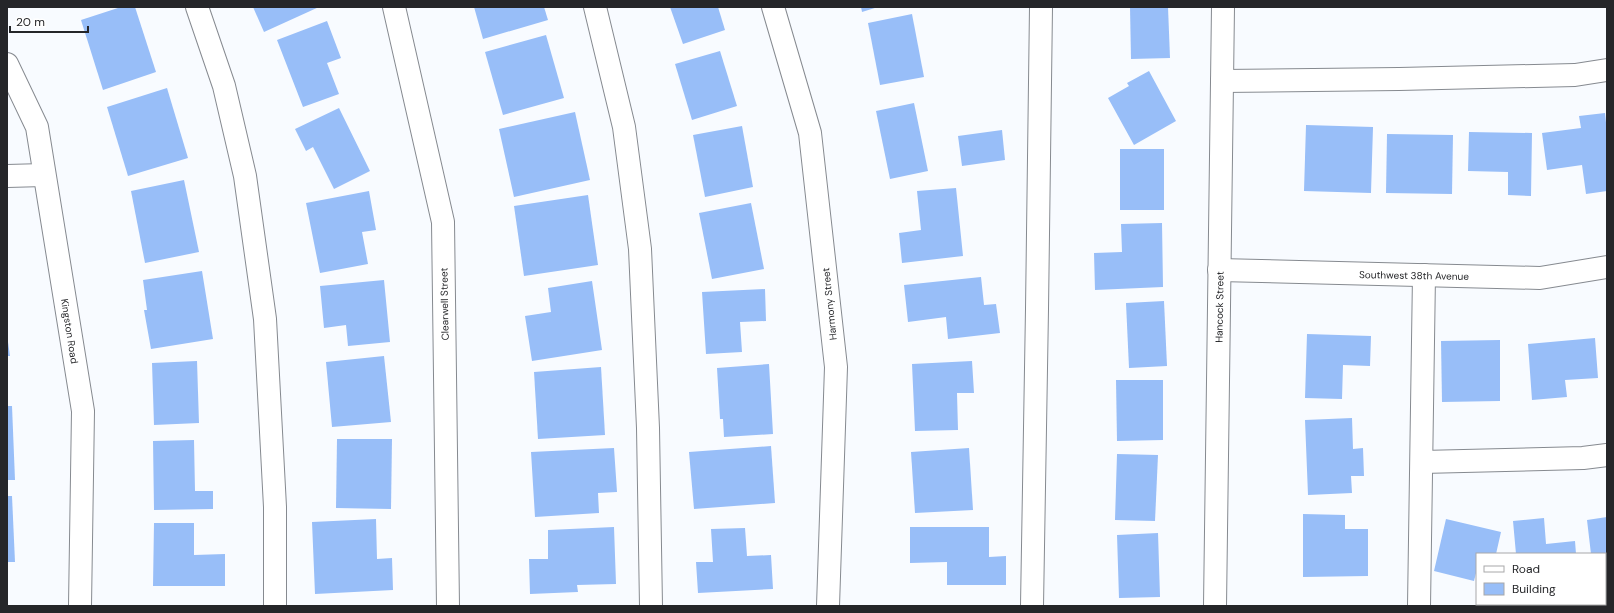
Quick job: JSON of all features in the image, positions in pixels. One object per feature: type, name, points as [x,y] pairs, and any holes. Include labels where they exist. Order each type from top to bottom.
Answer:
[{"type":"street","points":[[197,7],[224,86],[245,176],[265,319],[275,507],[275,606]]},
{"type":"street","name":"Clearwell Street","points":[[394,7],[443,222],[448,606]]},
{"type":"street","points":[[595,7],[624,128],[640,249],[648,428],[651,606]]},
{"type":"street","name":"Harmony Street","points":[[773,7],[810,133],[836,367],[828,606]]},
{"type":"street","points":[[1032,606],[1038,309],[1041,7]]},
{"type":"street","name":"Hancock Street","points":[[1215,606],[1223,7]]},
{"type":"street","name":"Kingston Road","points":[[7,64],[37,127],[83,411],[80,606]]},
{"type":"street","points":[[1222,81],[1399,79],[1575,74],[1607,70]]},
{"type":"street","points":[[7,176],[44,175]]},
{"type":"street","name":"Southwest 38th Avenue","points":[[1219,270],[1540,278],[1607,267]]},
{"type":"street","points":[[1419,606],[1424,275]]},
{"type":"street","points":[[1422,462],[1584,458],[1607,455]]},
{"type":"building","points":[[121,7],[135,7],[156,72],[103,90],[81,20]]},
{"type":"building","points":[[253,7],[319,7],[264,32]]},
{"type":"building","points":[[474,7],[544,7],[548,20],[483,39]]},
{"type":"building","points":[[670,7],[718,7],[725,30],[683,44]]},
{"type":"building","points":[[861,7],[878,7],[862,12]]},
{"type":"building","points":[[1130,7],[1168,7],[1170,58],[1131,59]]},
{"type":"building","points":[[912,14],[924,77],[880,85],[868,23]]},
{"type":"building","points":[[327,21],[341,58],[327,63],[339,94],[303,107],[277,40]]},
{"type":"building","points":[[546,35],[564,98],[503,115],[485,52]]},
{"type":"building","points":[[720,51],[737,106],[692,120],[675,64]]},
{"type":"building","points":[[1149,71],[1176,121],[1134,145],[1108,98],[1129,86],[1127,83]]},
{"type":"building","points":[[167,88],[188,158],[128,176],[107,107]]},
{"type":"building","points":[[914,103],[928,171],[890,179],[876,111]]},
{"type":"building","points":[[339,108],[370,171],[334,189],[313,147],[306,151],[295,129]]},
{"type":"building","points":[[575,112],[590,180],[514,197],[499,129]]},
{"type":"building","points":[[1605,113],[1607,132],[1607,191],[1586,194],[1582,165],[1547,170],[1542,133],[1581,128],[1579,116]]},
{"type":"building","points":[[1306,125],[1373,127],[1371,193],[1304,191]]},
{"type":"building","points":[[742,126],[753,187],[705,197],[693,135]]},
{"type":"building","points":[[1002,130],[1005,160],[962,166],[958,136]]},
{"type":"building","points":[[1469,132],[1532,133],[1531,196],[1508,195],[1508,172],[1468,171]]},
{"type":"building","points":[[1387,134],[1453,135],[1452,194],[1386,193]]},
{"type":"building","points":[[1120,149],[1164,149],[1164,210],[1120,210]]},
{"type":"building","points":[[184,180],[199,252],[145,263],[131,191]]},
{"type":"building","points":[[956,188],[963,256],[902,263],[899,233],[921,230],[917,191]]},
{"type":"building","points":[[369,191],[376,230],[362,232],[368,264],[320,273],[306,203]]},
{"type":"building","points":[[588,195],[598,265],[524,276],[514,206]]},
{"type":"building","points":[[751,203],[764,269],[712,279],[699,213]]},
{"type":"building","points":[[1162,223],[1163,287],[1095,290],[1094,253],[1122,252],[1121,224]]},
{"type":"building","points":[[202,271],[213,339],[151,349],[144,310],[147,310],[143,280]]},
{"type":"building","points":[[981,277],[984,305],[996,304],[1000,333],[948,339],[946,317],[908,322],[904,285]]},
{"type":"building","points":[[384,280],[390,342],[348,346],[346,325],[324,328],[320,286]]},
{"type":"building","points":[[592,281],[602,350],[532,361],[525,316],[551,312],[548,288]]},
{"type":"building","points":[[765,289],[766,321],[740,322],[742,352],[706,354],[702,292]]},
{"type":"building","points":[[1164,301],[1167,366],[1129,368],[1126,303]]},
{"type":"building","points":[[1307,334],[1371,336],[1370,366],[1343,365],[1342,399],[1305,398]]},
{"type":"building","points":[[7,335],[10,356],[7,356]]},
{"type":"building","points":[[1595,338],[1598,378],[1565,380],[1567,397],[1532,400],[1528,344]]},
{"type":"building","points":[[1500,340],[1500,401],[1442,402],[1441,341]]},
{"type":"building","points":[[384,356],[391,422],[332,427],[326,362]]},
{"type":"building","points":[[197,361],[199,423],[154,425],[152,363]]},
{"type":"building","points":[[972,361],[974,393],[957,393],[958,430],[915,431],[912,364]]},
{"type":"building","points":[[769,364],[773,434],[724,437],[723,419],[720,419],[717,368]]},
{"type":"building","points":[[601,367],[605,435],[538,439],[534,372]]},
{"type":"building","points":[[1116,380],[1163,380],[1163,440],[1117,441]]},
{"type":"building","points":[[7,406],[12,406],[15,480],[7,480]]},
{"type":"building","points":[[1352,418],[1353,449],[1363,448],[1364,476],[1351,476],[1352,493],[1308,495],[1305,420]]},
{"type":"building","points":[[337,439],[392,439],[391,509],[336,508]]},
{"type":"building","points":[[194,440],[195,491],[213,491],[213,509],[154,510],[153,441]]},
{"type":"building","points":[[771,446],[775,503],[694,509],[689,452]]},
{"type":"building","points":[[614,448],[617,492],[598,493],[599,513],[535,517],[531,452]]},
{"type":"building","points":[[969,448],[973,510],[915,513],[911,452]]},
{"type":"building","points":[[1117,454],[1158,455],[1155,521],[1115,520]]},
{"type":"building","points":[[7,496],[12,496],[15,562],[7,562]]},
{"type":"building","points":[[1303,514],[1345,515],[1345,529],[1368,529],[1368,576],[1303,577]]},
{"type":"building","points":[[1607,517],[1607,571],[1606,553],[1591,553],[1587,520]]},
{"type":"building","points":[[1544,518],[1546,544],[1575,541],[1576,553],[1516,553],[1513,521]]},
{"type":"building","points":[[376,519],[377,559],[392,558],[393,590],[315,594],[312,522]]},
{"type":"building","points":[[1446,519],[1501,532],[1496,553],[1476,553],[1476,573],[1474,581],[1434,571]]},
{"type":"building","points":[[154,523],[194,523],[194,555],[225,554],[225,586],[153,586]]},
{"type":"building","points":[[614,527],[616,584],[577,585],[578,592],[530,594],[529,559],[548,559],[548,530]]},
{"type":"building","points":[[910,527],[989,527],[989,557],[1006,556],[1006,585],[947,585],[947,562],[910,563]]},
{"type":"building","points":[[745,528],[747,556],[771,555],[773,589],[698,593],[696,562],[713,562],[711,529]]},
{"type":"building","points":[[1158,533],[1160,597],[1119,598],[1117,535]]}]
